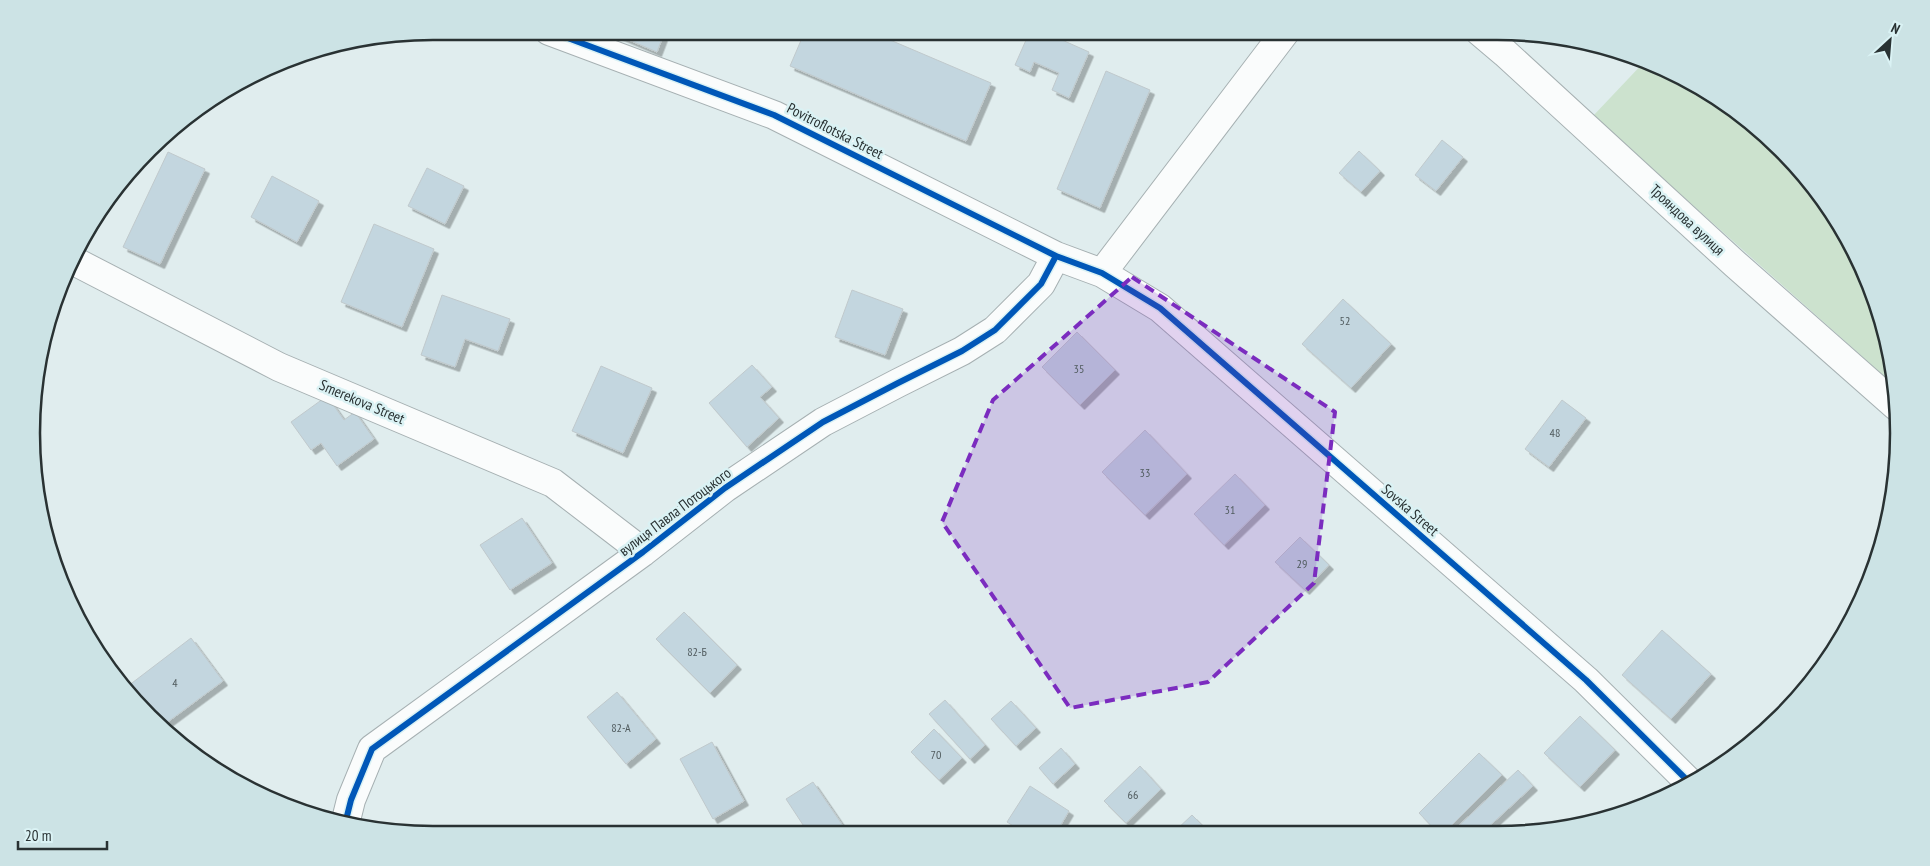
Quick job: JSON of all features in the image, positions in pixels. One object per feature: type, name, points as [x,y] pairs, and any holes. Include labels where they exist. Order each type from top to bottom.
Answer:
[{"type":"street","name":"Povitroflotska Street","points":[[573,40],[774,115],[1056,256],[1102,273]]},
{"type":"street","points":[[1102,273],[1279,40]]},
{"type":"street","name":"Трояндова вулиця","points":[[1490,40],[1734,264],[1888,399]]},
{"type":"street","name":"вулиця Павла Потоцького","points":[[347,816],[351,800],[372,749],[643,552],[726,488],[823,422],[962,351],[995,330],[1042,284],[1056,256]]},
{"type":"street","name":"Smerekova Street","points":[[79,264],[279,367],[553,483],[643,552]]},
{"type":"street","name":"Sovska Street","points":[[1102,273],[1160,308],[1586,680],[1685,778]]},
{"type":"highlighted area","points":[[1132,277],[1335,412],[1314,583],[1208,682],[1070,708],[942,522],[993,400]]},
{"type":"green space","points":[[1639,67],[1694,93],[1736,121],[1756,138],[1775,155],[1809,194],[1824,215],[1849,259],[1860,283],[1877,331],[1886,378],[1593,116]]},
{"type":"building","points":[[629,40],[662,40],[657,52]]},
{"type":"building","points":[[801,40],[890,40],[991,83],[966,141],[790,66]]},
{"type":"building","points":[[1026,40],[1062,40],[1089,52],[1069,98],[1052,90],[1059,73],[1034,62],[1030,72],[1015,65]]},
{"type":"building","points":[[1106,71],[1150,90],[1100,208],[1057,189]]},
{"type":"building","points":[[1442,140],[1463,157],[1436,191],[1415,175]]},
{"type":"building","points":[[1359,151],[1380,171],[1361,192],[1339,173]]},
{"type":"building","points":[[168,152],[205,169],[160,264],[123,247]]},
{"type":"building","points":[[427,168],[464,186],[445,224],[408,206]]},
{"type":"building","points":[[272,176],[319,201],[297,242],[251,217]]},
{"type":"building","points":[[374,224],[434,249],[402,327],[341,302]]},
{"type":"building","points":[[852,290],[903,309],[885,355],[835,337]]},
{"type":"building","points":[[442,295],[510,319],[498,351],[465,339],[455,367],[421,355]]},
{"type":"building","points":[[1343,299],[1391,344],[1351,388],[1302,344]]},
{"type":"building","points":[[1077,332],[1115,370],[1080,405],[1042,367]]},
{"type":"building","points":[[752,365],[772,387],[760,397],[779,418],[747,447],[709,403]]},
{"type":"building","points":[[601,366],[652,388],[623,453],[572,431]]},
{"type":"building","points":[[327,396],[344,420],[355,412],[374,439],[337,466],[321,443],[311,450],[291,422]]},
{"type":"building","points":[[1562,400],[1586,418],[1549,467],[1525,449]]},
{"type":"building","points":[[1145,430],[1187,474],[1145,515],[1102,472]]},
{"type":"building","points":[[1235,474],[1265,505],[1224,545],[1194,514]]},
{"type":"building","points":[[522,518],[552,563],[510,590],[480,545]]},
{"type":"building","points":[[1300,537],[1329,565],[1305,590],[1275,562]]},
{"type":"building","points":[[684,612],[737,665],[710,693],[656,639]]},
{"type":"building","points":[[1662,630],[1711,674],[1671,719],[1622,675]]},
{"type":"building","points":[[191,638],[223,681],[167,722],[131,684]]},
{"type":"building","points":[[617,692],[656,739],[626,764],[587,717]]},
{"type":"building","points":[[945,700],[985,745],[970,759],[929,714]]},
{"type":"building","points":[[1011,701],[1036,728],[1016,746],[991,719]]},
{"type":"building","points":[[1580,716],[1615,750],[1580,787],[1544,753]]},
{"type":"building","points":[[934,729],[962,758],[939,780],[911,752]]},
{"type":"building","points":[[712,742],[744,801],[713,819],[680,759]]},
{"type":"building","points":[[1061,748],[1075,764],[1053,784],[1039,768]]},
{"type":"building","points":[[1479,753],[1502,775],[1451,826],[1431,826],[1419,813]]},
{"type":"building","points":[[1140,766],[1161,789],[1126,823],[1104,801]]},
{"type":"building","points":[[1518,770],[1533,786],[1489,826],[1458,826]]},
{"type":"building","points":[[813,782],[843,826],[804,826],[786,799]]},
{"type":"building","points":[[1030,786],[1069,811],[1060,826],[1013,826],[1007,822]]},
{"type":"building","points":[[1192,815],[1203,826],[1180,826]]},
{"type":"cycle path","points":[[573,40],[774,115],[1056,256],[1102,273],[1160,308],[1586,680],[1685,778]]},
{"type":"cycle path","points":[[347,816],[351,800],[372,749],[643,552],[725,488],[823,422],[962,351],[995,330],[1041,284],[1056,256]]}]
